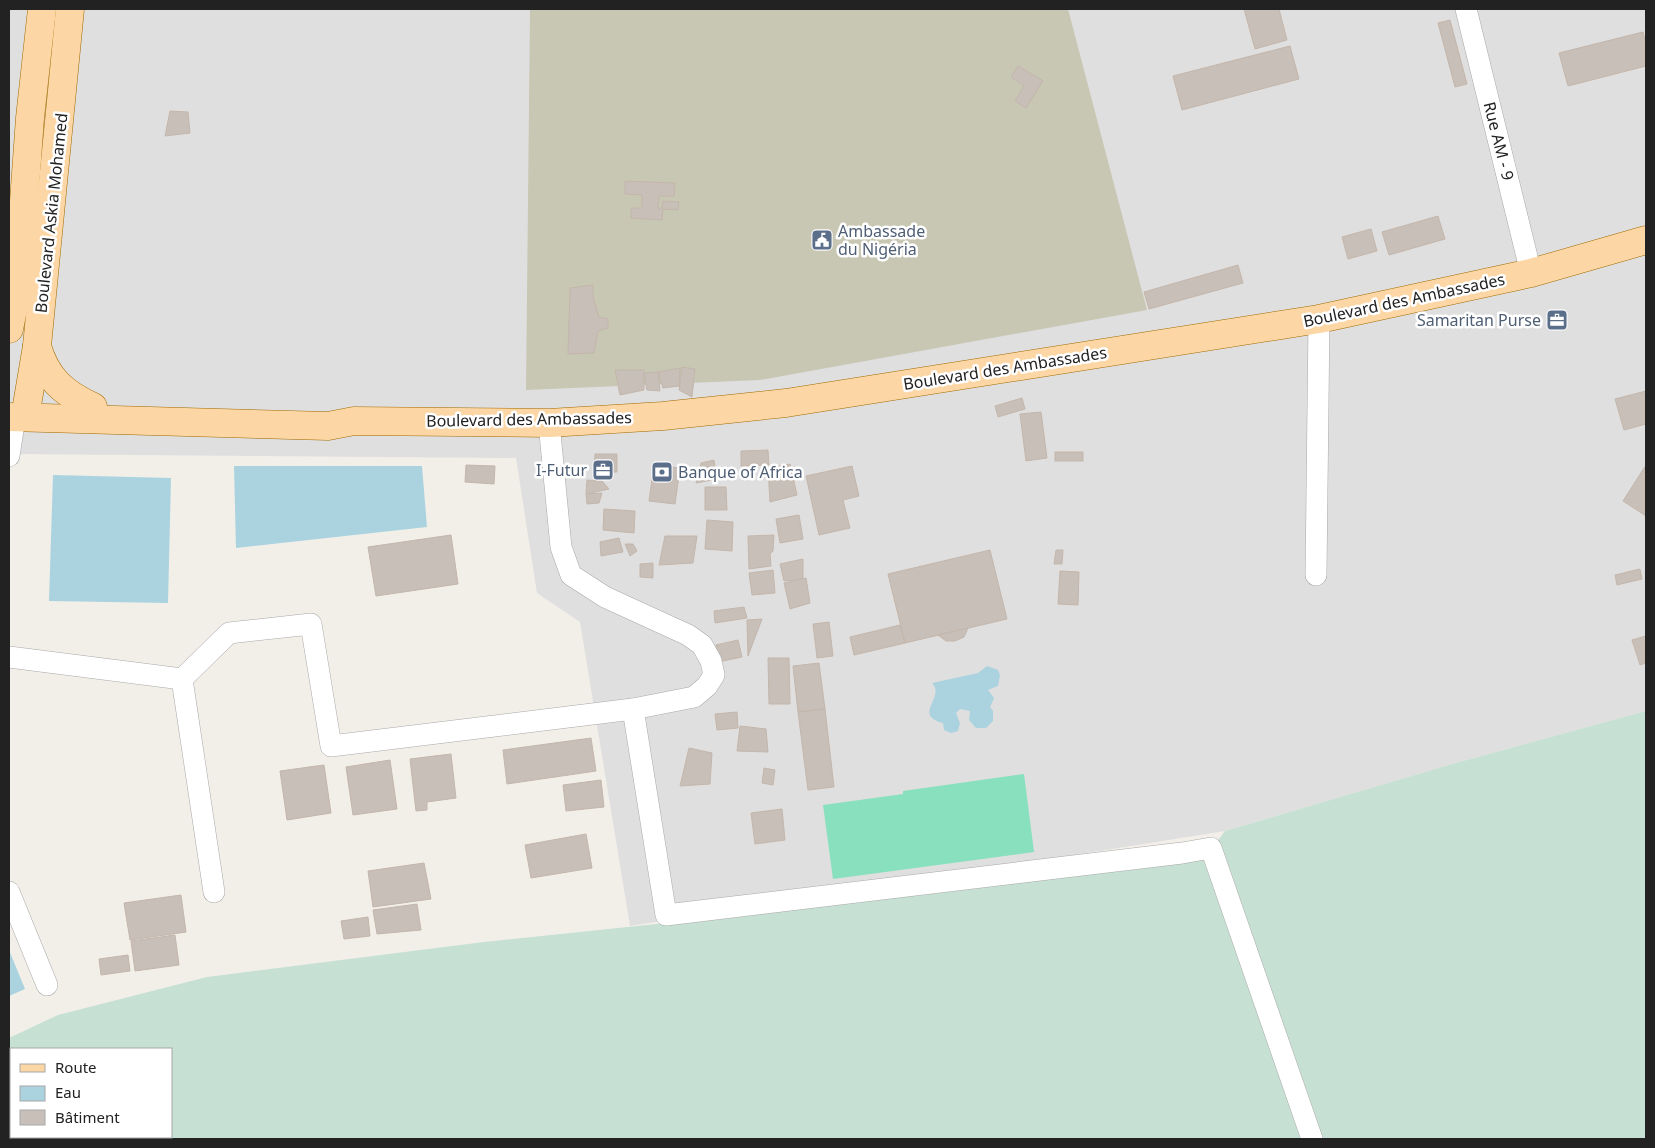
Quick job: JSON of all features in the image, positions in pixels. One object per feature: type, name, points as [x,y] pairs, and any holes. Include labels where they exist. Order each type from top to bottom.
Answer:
[{"type":"main road","name":"Boulevard Askia Mohamed","points":[[9,329],[42,9]]},
{"type":"main road","name":"Boulevard Askia Mohamed","points":[[17,411],[37,346],[70,9]]},
{"type":"main road","name":"Boulevard des Ambassades","points":[[17,411],[328,426],[354,421],[549,423],[663,416],[786,403],[1319,319],[1531,273],[1646,240]]},
{"type":"main road","points":[[37,346],[45,370],[56,384],[70,396],[93,408]]},
{"type":"main road","name":"Boulevard des Ambassades","points":[[17,411],[93,408],[330,412],[354,421]]},
{"type":"street","name":"Rue AM - 9","points":[[1466,9],[1531,273]]},
{"type":"street","points":[[1316,575],[1319,319]]},
{"type":"street","points":[[9,456],[17,411]]},
{"type":"street","points":[[182,679],[229,633],[311,624],[331,746],[633,709],[694,697],[708,686],[714,675],[711,661],[702,645],[688,635],[604,597],[571,575],[561,547],[549,423]]},
{"type":"street","points":[[9,657],[182,679]]},
{"type":"street","points":[[182,679],[214,892]]},
{"type":"street","points":[[633,709],[666,916],[1211,848],[1312,1139]]},
{"type":"street","points":[[9,892],[47,985]]},
{"type":"shaded area","points":[[9,9],[1646,9],[1646,711],[1452,764],[1225,831],[630,926],[580,622],[537,593],[516,458],[9,454]]},
{"type":"shaded area","points":[[530,9],[1068,9],[1147,310],[760,380],[526,390]]},
{"type":"shaded area","points":[[1646,711],[1646,1139],[9,1139],[9,1038],[58,1015],[207,977],[484,942],[838,905],[1206,856],[1225,831],[1452,764]]},
{"type":"green space","points":[[1024,774],[1034,852],[833,879],[823,805],[903,794],[903,791]]},
{"type":"water","points":[[234,466],[422,466],[427,527],[236,548]]},
{"type":"water","points":[[53,475],[171,478],[168,603],[49,601]]},
{"type":"water","points":[[987,666],[998,670],[1000,675],[998,686],[988,690],[994,698],[990,707],[993,711],[993,721],[986,728],[976,728],[969,720],[970,711],[960,709],[956,713],[960,723],[958,731],[951,733],[944,730],[943,723],[934,720],[930,715],[935,694],[935,688],[932,683],[978,673]]},
{"type":"water","points":[[9,950],[25,989],[9,996]]},
{"type":"building","points":[[1244,9],[1279,9],[1287,40],[1255,49]]},
{"type":"building","points":[[1450,20],[1467,84],[1455,87],[1438,23]]},
{"type":"building","points":[[1643,32],[1646,44],[1646,66],[1568,86],[1559,53]]},
{"type":"building","points":[[1290,46],[1299,79],[1182,110],[1173,76]]},
{"type":"building","points":[[1018,66],[1043,81],[1026,108],[1015,101],[1024,86],[1011,77]]},
{"type":"building","points":[[170,111],[188,112],[190,133],[165,136]]},
{"type":"building","points":[[625,181],[675,183],[674,196],[659,196],[658,208],[662,208],[663,201],[679,202],[678,210],[663,209],[662,220],[631,218],[631,208],[642,208],[642,195],[625,194]]},
{"type":"building","points":[[1438,216],[1445,239],[1389,255],[1382,232]]},
{"type":"building","points":[[1371,229],[1377,251],[1348,259],[1342,237]]},
{"type":"building","points":[[1238,265],[1243,283],[1149,309],[1144,292]]},
{"type":"building","points":[[593,285],[593,297],[599,317],[608,319],[608,328],[598,331],[594,353],[568,354],[570,288]]},
{"type":"building","points":[[682,367],[695,369],[692,397],[679,390]]},
{"type":"building","points":[[680,368],[679,386],[663,388],[658,372]]},
{"type":"building","points":[[615,370],[644,370],[644,390],[620,395]]},
{"type":"building","points":[[658,372],[660,391],[647,390],[644,373]]},
{"type":"building","points":[[1646,391],[1646,424],[1624,430],[1615,399]]},
{"type":"building","points":[[1022,398],[1025,409],[998,417],[995,406]]},
{"type":"building","points":[[1041,412],[1047,458],[1026,461],[1020,414]]},
{"type":"building","points":[[768,450],[769,465],[741,466],[741,451]]},
{"type":"building","points":[[1055,452],[1083,452],[1083,461],[1055,461]]},
{"type":"building","points":[[595,454],[617,454],[617,472],[594,472]]},
{"type":"building","points":[[714,460],[717,479],[696,483],[701,463]]},
{"type":"building","points":[[790,464],[797,495],[770,502],[768,468]]},
{"type":"building","points":[[466,465],[495,466],[494,484],[465,482]]},
{"type":"building","points":[[654,465],[680,468],[675,504],[649,501]]},
{"type":"building","points":[[1646,465],[1646,516],[1623,501]]},
{"type":"building","points":[[852,466],[859,496],[843,500],[850,528],[819,535],[806,476]]},
{"type":"building","points":[[587,480],[602,481],[609,489],[586,494]]},
{"type":"building","points":[[705,487],[726,487],[727,510],[705,510]]},
{"type":"building","points":[[602,493],[599,503],[587,504],[586,494]]},
{"type":"building","points":[[604,509],[635,511],[634,533],[603,530]]},
{"type":"building","points":[[799,515],[803,539],[780,543],[776,519]]},
{"type":"building","points":[[707,520],[733,522],[732,551],[705,549]]},
{"type":"building","points":[[451,535],[458,584],[376,596],[368,547]]},
{"type":"building","points":[[774,535],[773,551],[770,554],[771,566],[749,569],[748,536]]},
{"type":"building","points":[[665,536],[697,536],[693,563],[659,565]]},
{"type":"building","points":[[619,538],[623,552],[601,556],[600,542]]},
{"type":"building","points":[[625,544],[633,544],[637,551],[630,556]]},
{"type":"building","points":[[990,550],[1007,619],[905,643],[888,574]]},
{"type":"building","points":[[1056,550],[1063,550],[1062,564],[1054,564]]},
{"type":"building","points":[[803,559],[803,579],[784,581],[780,564]]},
{"type":"building","points":[[653,563],[653,578],[640,577],[640,564]]},
{"type":"building","points":[[1640,569],[1642,579],[1617,585],[1615,575]]},
{"type":"building","points":[[773,570],[775,593],[752,595],[749,573]]},
{"type":"building","points":[[1060,571],[1079,572],[1078,605],[1058,604]]},
{"type":"building","points":[[806,578],[810,603],[790,609],[784,583]]},
{"type":"building","points":[[744,607],[747,618],[715,623],[714,611]]},
{"type":"building","points":[[762,619],[748,656],[747,620]]},
{"type":"building","points":[[829,622],[833,656],[817,658],[813,624]]},
{"type":"building","points":[[900,625],[905,643],[854,655],[850,637]]},
{"type":"building","points":[[968,628],[964,637],[955,641],[946,641],[938,635]]},
{"type":"building","points":[[1646,636],[1646,663],[1640,665],[1632,640]]},
{"type":"building","points":[[738,640],[742,657],[718,662],[716,645]]},
{"type":"building","points":[[768,658],[789,658],[790,704],[769,704]]},
{"type":"building","points":[[819,663],[825,709],[798,712],[793,666]]},
{"type":"building","points":[[825,709],[834,787],[808,790],[798,712]]},
{"type":"building","points":[[737,712],[738,728],[717,730],[715,714]]},
{"type":"building","points":[[740,726],[766,729],[768,752],[737,751]]},
{"type":"building","points":[[591,738],[596,771],[507,784],[503,750]]},
{"type":"building","points":[[689,748],[712,753],[710,784],[680,786]]},
{"type":"building","points":[[451,754],[456,798],[427,802],[427,810],[416,811],[410,759]]},
{"type":"building","points":[[390,760],[397,809],[353,815],[346,767]]},
{"type":"building","points":[[324,765],[331,813],[287,820],[280,771]]},
{"type":"building","points":[[764,768],[775,770],[773,785],[762,783]]},
{"type":"building","points":[[601,780],[604,807],[566,811],[563,785]]},
{"type":"building","points":[[782,809],[785,840],[755,844],[751,813]]},
{"type":"building","points":[[586,834],[592,868],[531,878],[525,845]]},
{"type":"building","points":[[424,863],[431,899],[373,907],[368,871]]},
{"type":"building","points":[[181,895],[186,932],[130,940],[124,903]]},
{"type":"building","points":[[417,904],[421,930],[377,934],[373,910]]},
{"type":"building","points":[[368,917],[370,936],[344,939],[341,921]]},
{"type":"building","points":[[175,935],[179,965],[135,971],[131,941]]},
{"type":"building","points":[[128,955],[130,971],[101,975],[99,959]]},
{"type":"place","name":"Ambassade du Nigéria","points":[[822,240]]},
{"type":"place","name":"Samaritan Purse","points":[[1557,320]]},
{"type":"place","name":"I-Futur","points":[[603,470]]},
{"type":"place","name":"Banque of Africa","points":[[662,472]]}]
